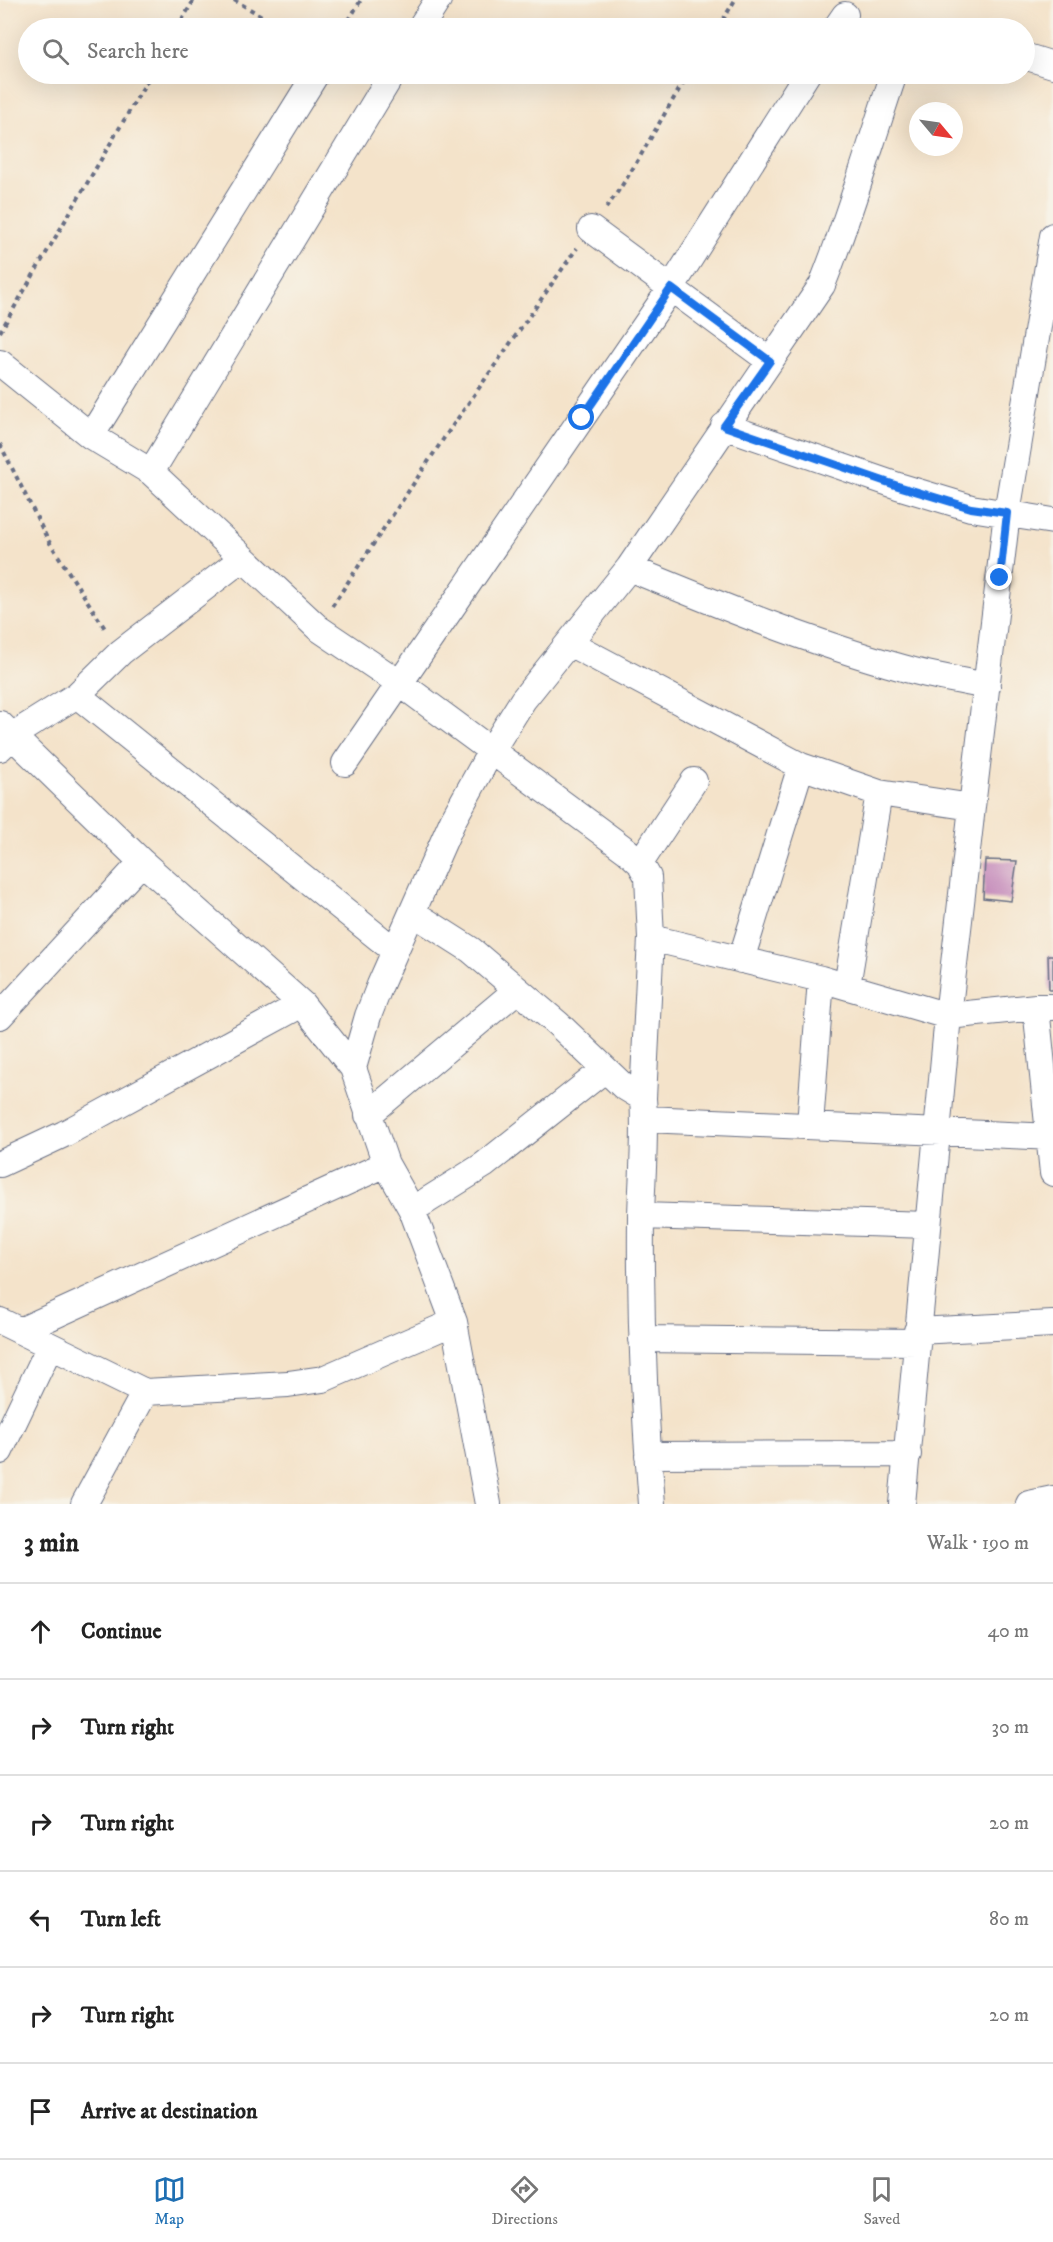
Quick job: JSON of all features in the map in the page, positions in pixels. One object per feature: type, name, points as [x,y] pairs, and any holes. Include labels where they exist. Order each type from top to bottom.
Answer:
[{"type":"street","points":[[426,18],[438,0]]},
{"type":"street","points":[[1035,59],[1053,64]]},
{"type":"street","points":[[91,436],[310,84]]},
{"type":"street","points":[[150,472],[386,84]]},
{"type":"street","points":[[345,763],[671,288],[801,84]]},
{"type":"street","points":[[353,1068],[368,1016],[395,951],[453,820],[491,751],[523,700],[629,568],[822,285],[840,239],[891,84]]},
{"type":"street","points":[[591,229],[770,361]]},
{"type":"street","points":[[902,1504],[948,1016],[1007,513],[1053,237]]},
{"type":"street","points":[[0,363],[91,436],[150,472],[318,627],[401,684],[627,851],[640,863],[648,877],[651,938],[641,1216],[642,1339],[652,1504]]},
{"type":"street","points":[[724,426],[898,486],[971,508],[1053,521]]},
{"type":"street","points":[[243,558],[121,652],[77,695],[4,736],[302,1004],[353,1068],[386,1164],[412,1210],[454,1322],[488,1504]]},
{"type":"street","points":[[629,568],[742,615],[828,645],[904,669],[987,686]]},
{"type":"street","points":[[569,643],[801,766],[879,793],[972,807]]},
{"type":"street","points":[[77,695],[395,951]]},
{"type":"street","points":[[741,960],[801,766]]},
{"type":"street","points":[[640,863],[694,781]]},
{"type":"street","points":[[847,986],[879,793]]},
{"type":"street","points":[[0,1016],[142,862]]},
{"type":"street","points":[[413,913],[471,950],[558,1024],[644,1108],[810,1125],[1051,1137]]},
{"type":"street","points":[[651,938],[821,979],[948,1016],[1045,1007],[1053,1173]]},
{"type":"street","points":[[810,1125],[821,979]]},
{"type":"street","points":[[368,1115],[517,990]]},
{"type":"street","points":[[0,1164],[64,1134],[302,1004]]},
{"type":"street","points":[[412,1210],[484,1165],[604,1070]]},
{"type":"street","points":[[10,1326],[386,1164]]},
{"type":"street","points":[[641,1216],[928,1225]]},
{"type":"street","points":[[10,1326],[145,1392],[288,1384],[323,1379],[454,1322]]},
{"type":"street","points":[[642,1339],[917,1336],[1053,1324]]},
{"type":"street","points":[[0,1451],[50,1346]]},
{"type":"street","points":[[84,1504],[145,1392]]},
{"type":"street","points":[[648,1455],[908,1454]]},
{"type":"street","points":[[1029,1504],[1053,1499]]},
{"type":"path","points":[[183,18],[194,0]]},
{"type":"path","points":[[234,0],[266,18]]},
{"type":"path","points":[[350,18],[361,0]]},
{"type":"path","points":[[724,18],[735,0]]},
{"type":"path","points":[[0,332],[145,84]]},
{"type":"path","points":[[318,627],[444,438],[620,189],[667,106],[682,84]]},
{"type":"path","points":[[0,444],[48,540],[121,652]]},
{"type":"building","points":[[985,860],[1017,861],[1011,901],[983,898]]},
{"type":"building","points":[[1048,955],[1053,955],[1053,990],[1049,990]]},
{"type":"route","points":[[582,418],[671,288],[770,361],[724,426],[898,486],[971,508],[1007,513],[1000,578]]}]
